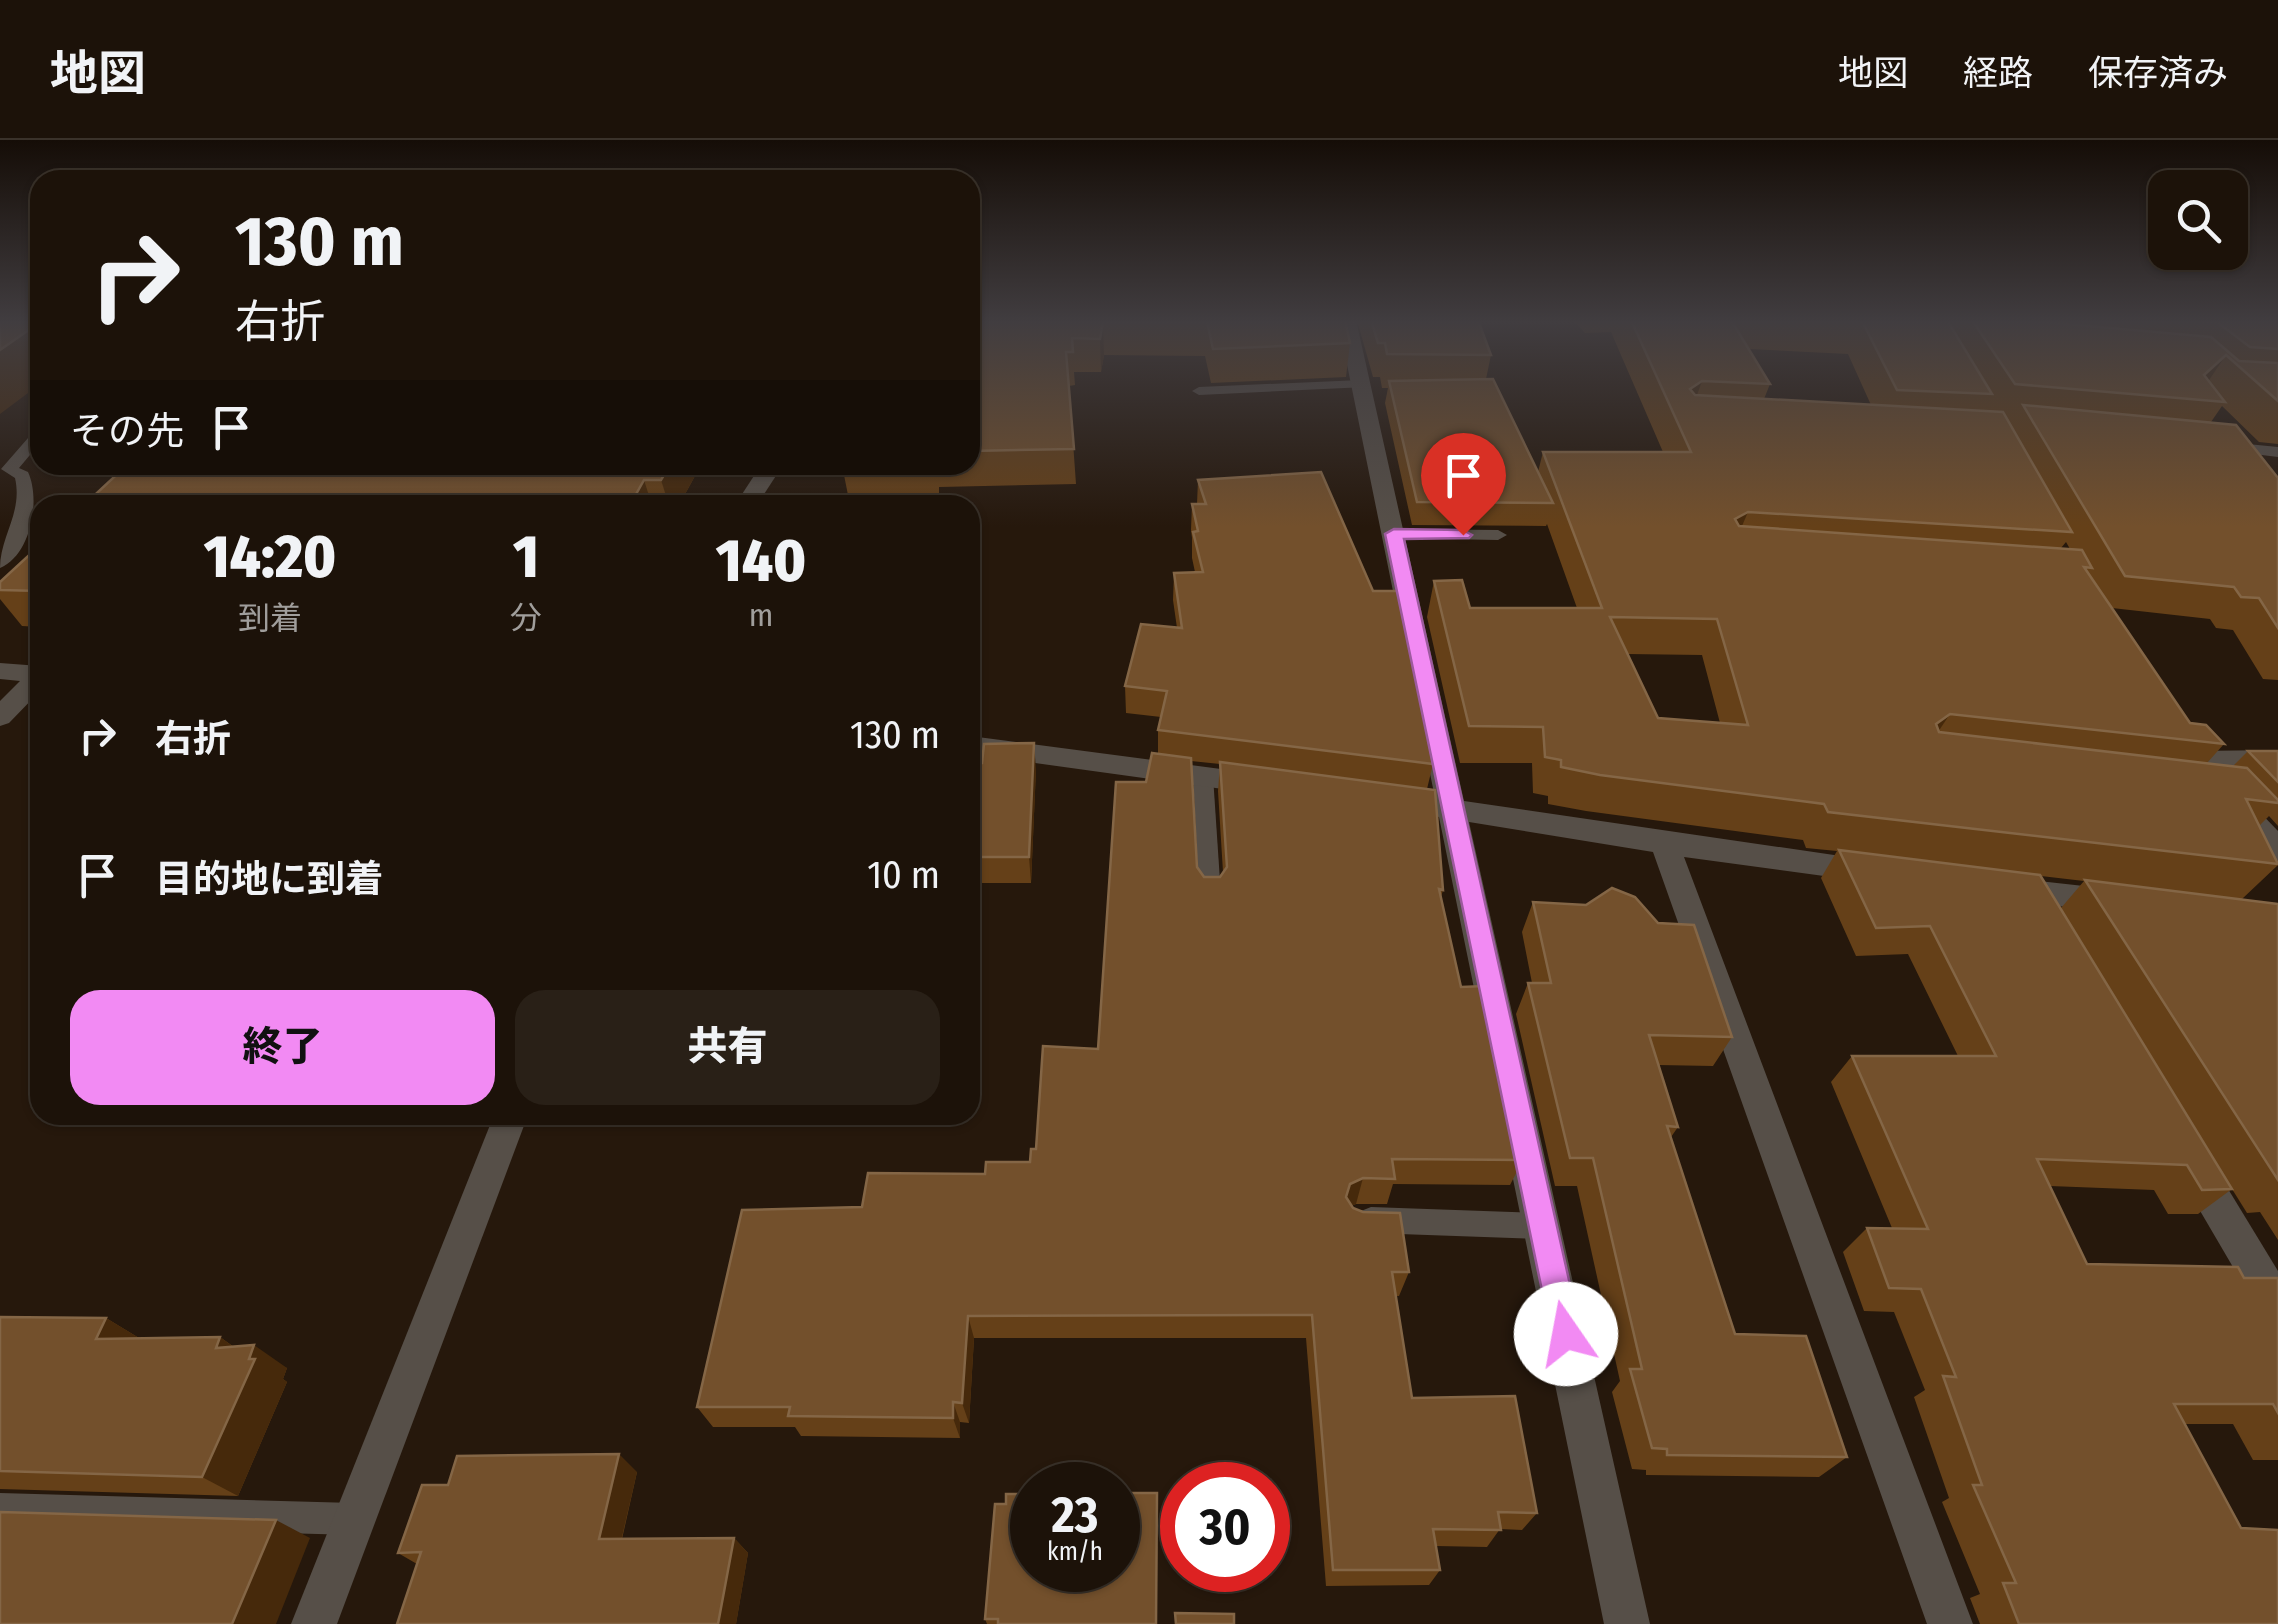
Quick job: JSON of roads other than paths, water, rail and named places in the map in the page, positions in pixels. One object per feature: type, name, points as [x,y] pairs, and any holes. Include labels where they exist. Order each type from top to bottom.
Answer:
[{"type":"street","points":[[1370,392],[1394,534],[1627,1624]]},
{"type":"street","points":[[0,671],[30,674]]},
{"type":"street","points":[[0,718],[30,686]]},
{"type":"street","points":[[2173,737],[2278,850]]},
{"type":"street","points":[[980,746],[1280,786]]},
{"type":"street","points":[[2194,760],[2278,759]]},
{"type":"street","points":[[1416,804],[1898,875]]},
{"type":"street","points":[[1664,843],[1950,1624]]},
{"type":"street","points":[[1991,886],[2144,904]]},
{"type":"street","points":[[2028,891],[2048,924]]},
{"type":"street","points":[[314,1624],[507,1125]]},
{"type":"street","points":[[2178,1141],[2278,1307]]},
{"type":"lane","points":[[1198,391],[1370,392]]},
{"type":"lane","points":[[0,563],[16,540],[27,491],[22,475],[4,470],[30,443]]},
{"type":"lane","points":[[2212,446],[2278,452]]},
{"type":"lane","points":[[1394,534],[1498,535]]},
{"type":"lane","points":[[1203,776],[1210,896]]},
{"type":"lane","points":[[1357,1220],[1543,1226]]},
{"type":"lane","points":[[0,1509],[354,1519]]}]
